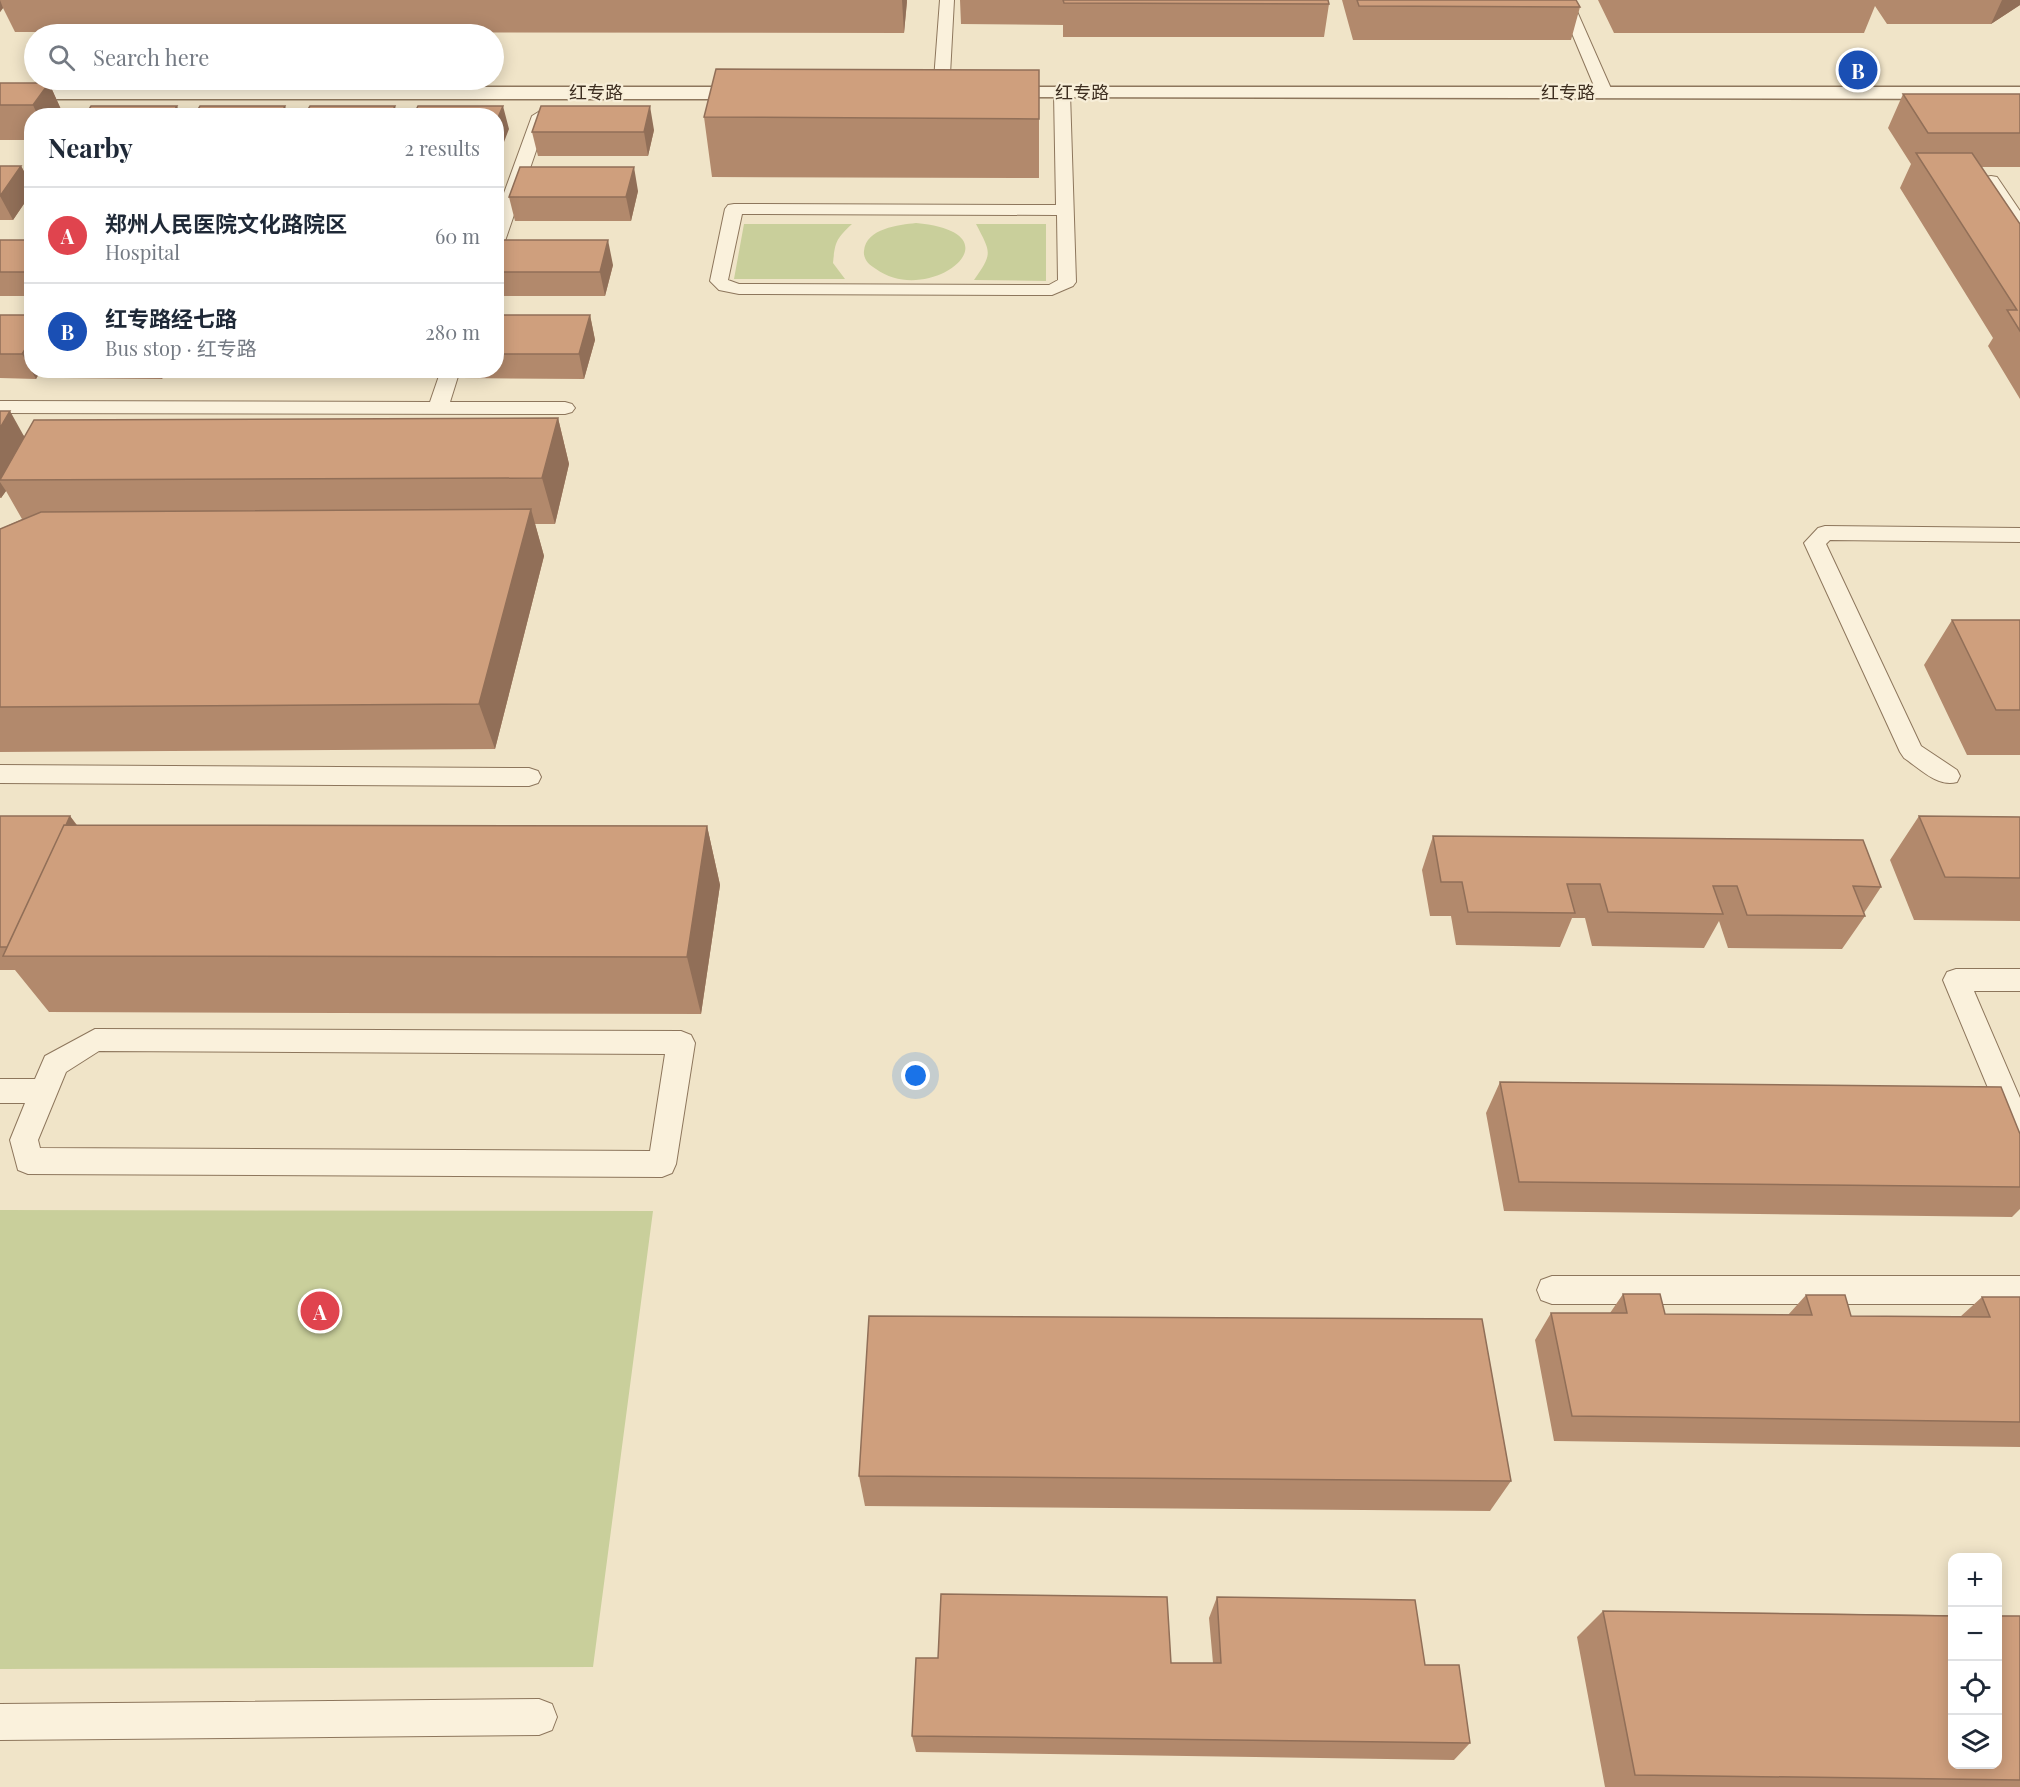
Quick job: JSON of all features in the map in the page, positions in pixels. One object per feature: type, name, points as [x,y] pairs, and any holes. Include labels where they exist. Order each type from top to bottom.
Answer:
[{"type":"street","name":"红专路","points":[[0,93],[774,93]]},
{"type":"street","name":"红专路","points":[[918,93],[2020,93]]},
{"type":"lane","points":[[941,93],[947,0]]},
{"type":"lane","points":[[1565,0],[1605,93]]},
{"type":"lane","points":[[1062,93],[1067,282],[1052,291],[739,289],[725,286],[719,281],[734,209],[1065,210]]},
{"type":"lane","points":[[504,218],[540,117]]},
{"type":"lane","points":[[1991,181],[2020,224]]},
{"type":"lane","points":[[438,408],[448,378]]},
{"type":"lane","points":[[0,407],[564,408]]},
{"type":"lane","points":[[1948,776],[1912,752],[1815,543],[1826,533],[2020,535]]},
{"type":"lane","points":[[0,774],[529,777]]},
{"type":"lane","points":[[2020,980],[1956,980],[2020,1131]]},
{"type":"lane","points":[[95,1040],[681,1043],[662,1164],[28,1161],[24,1140],[44,1091],[55,1064],[95,1040]]},
{"type":"lane","points":[[0,1091],[44,1091]]},
{"type":"lane","points":[[1552,1290],[2020,1290]]},
{"type":"lane","points":[[0,1722],[539,1717]]},
{"type":"green space","points":[[916,223],[947,229],[963,240],[965,252],[956,264],[940,274],[920,280],[897,279],[867,262],[864,251],[871,237],[884,229]]},
{"type":"green space","points":[[744,224],[852,224],[837,241],[833,263],[845,279],[734,279]]},
{"type":"green space","points":[[976,224],[1046,224],[1046,281],[974,280],[988,253],[985,241]]},
{"type":"green space","points":[[0,1210],[653,1211],[593,1667],[0,1669]]},
{"type":"building","points":[[1063,0],[1328,0],[1329,4],[1064,3]]},
{"type":"building","points":[[1357,0],[1576,0],[1580,7],[1359,6]]},
{"type":"building","points":[[716,69],[1039,70],[1039,119],[704,117]]},
{"type":"building","points":[[0,83],[24,83],[24,90],[44,90],[33,105],[0,105]]},
{"type":"building","points":[[1903,94],[2020,94],[2020,133],[1928,133]]},
{"type":"building","points":[[91,106],[177,106],[176,108],[90,108]]},
{"type":"building","points":[[200,106],[285,106],[284,108],[199,108]]},
{"type":"building","points":[[310,106],[395,106],[394,108],[309,108]]},
{"type":"building","points":[[418,106],[503,106],[502,108],[417,108]]},
{"type":"building","points":[[541,106],[650,106],[644,132],[532,132]]},
{"type":"building","points":[[1916,153],[1972,153],[2020,224],[2020,331],[2007,310],[2017,310]]},
{"type":"building","points":[[0,166],[21,166],[0,196]]},
{"type":"building","points":[[520,167],[634,167],[626,197],[509,197]]},
{"type":"building","points":[[0,240],[24,240],[24,272],[0,272]]},
{"type":"building","points":[[504,240],[608,240],[600,272],[504,272]]},
{"type":"building","points":[[0,315],[24,315],[24,351],[22,354],[0,354]]},
{"type":"building","points":[[504,315],[590,315],[579,354],[504,354]]},
{"type":"building","points":[[0,411],[10,411],[0,428]]},
{"type":"building","points":[[558,418],[542,478],[0,480],[34,420]]},
{"type":"building","points":[[531,509],[479,704],[0,707],[0,529],[41,512]]},
{"type":"building","points":[[1952,620],[2020,620],[2020,710],[1996,710]]},
{"type":"building","points":[[0,816],[70,816],[7,947],[0,947]]},
{"type":"building","points":[[1919,816],[2020,817],[2020,878],[1945,877]]},
{"type":"building","points":[[64,825],[707,826],[687,957],[3,956]]},
{"type":"building","points":[[1433,836],[1863,840],[1881,887],[1853,886],[1865,916],[1747,915],[1737,886],[1713,886],[1723,914],[1608,912],[1600,884],[1567,884],[1575,913],[1468,912],[1462,882],[1441,882]]},
{"type":"building","points":[[1500,1082],[2001,1087],[2020,1134],[2020,1187],[1519,1182]]},
{"type":"building","points":[[1623,1294],[1660,1294],[1665,1314],[1812,1315],[1806,1295],[1845,1295],[1851,1316],[1990,1317],[1982,1297],[2020,1297],[2020,1422],[1572,1416],[1551,1313],[1627,1313]]},
{"type":"building","points":[[869,1316],[1482,1319],[1511,1481],[859,1476]]},
{"type":"building","points":[[941,1594],[1167,1597],[1171,1663],[1221,1663],[1217,1597],[1415,1600],[1425,1665],[1459,1665],[1470,1743],[912,1736],[916,1658],[938,1658]]},
{"type":"building","points":[[1603,1611],[1948,1616],[1948,1769],[2002,1769],[2002,1616],[2020,1616],[2020,1780],[1635,1775]]},
{"type":"place","name":"红专路经七路","points":[[1858,70]]},
{"type":"place","name":"郑州人民医院文化路院区","points":[[320,1311]]}]
